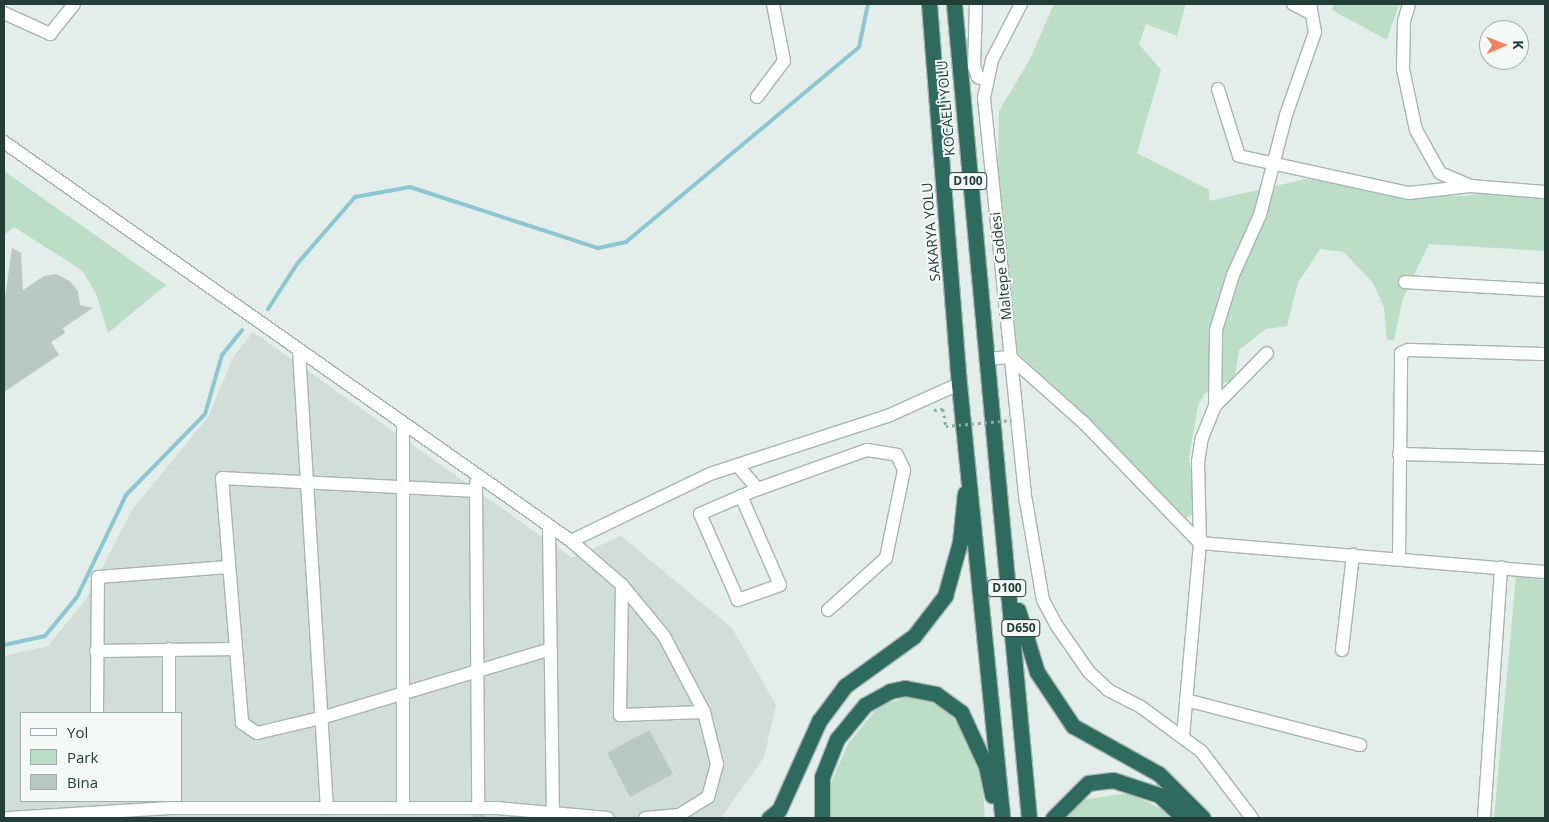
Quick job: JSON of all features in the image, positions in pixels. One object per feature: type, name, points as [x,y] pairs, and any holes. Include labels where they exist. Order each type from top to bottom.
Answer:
[{"type":"highway","name":"SAKARYA YOLU","points":[[929,4],[959,384],[968,456]]},
{"type":"highway","name":"KOCAELİ YOLU","points":[[954,4],[986,359]]},
{"type":"highway","name":"D100","points":[[986,359],[1029,818]]},
{"type":"highway","name":"D650","points":[[986,359],[1020,625],[1037,672],[1073,726],[1160,774],[1203,818]]},
{"type":"highway","name":"D100","points":[[968,456],[1002,818]]},
{"type":"highway","points":[[769,818],[779,810],[819,721],[845,686],[914,636],[945,596],[960,542],[968,456]]},
{"type":"highway","points":[[822,818],[819,802],[822,777],[837,739],[864,706],[883,694],[905,688],[936,694],[960,712],[986,766],[996,818]]},
{"type":"highway","points":[[1053,818],[1088,783],[1113,780],[1159,795],[1184,818]]},
{"type":"street","points":[[4,13],[50,34],[74,4]]},
{"type":"street","points":[[757,98],[784,61],[773,4]]},
{"type":"street","points":[[976,4],[974,66],[978,77],[986,80]]},
{"type":"street","name":"Maltepe Caddesi","points":[[1021,4],[986,80],[984,98],[1010,357],[1032,546],[1043,600],[1057,626],[1089,672],[1108,690],[1141,707],[1183,737],[1217,770],[1252,818]]},
{"type":"street","points":[[1183,737],[1200,543],[1198,462],[1215,406],[1216,330],[1274,166],[1286,115],[1315,32],[1310,8],[1293,4]]},
{"type":"street","points":[[1408,4],[1404,21],[1403,69],[1416,130],[1440,173],[1471,186]]},
{"type":"street","points":[[1218,89],[1239,156],[1274,166],[1409,193],[1471,186],[1545,192]]},
{"type":"street","points":[[4,142],[403,425],[476,484],[571,541],[622,585],[664,636],[704,712],[716,764],[708,797],[680,815],[645,818]]},
{"type":"street","points":[[1405,282],[1545,290]]},
{"type":"street","points":[[1399,559],[1401,353],[1408,350],[1545,354]]},
{"type":"street","points":[[299,351],[327,808]]},
{"type":"street","points":[[1215,406],[1267,353]]},
{"type":"street","points":[[986,359],[1010,357],[1084,422],[1200,543],[1545,572]]},
{"type":"street","points":[[571,541],[710,474],[890,415],[959,384]]},
{"type":"street","points":[[403,425],[403,808]]},
{"type":"street","points":[[741,496],[780,585],[738,600],[700,514],[741,496],[758,489],[867,450],[897,455],[904,470],[886,558],[828,610]]},
{"type":"street","points":[[1399,454],[1545,458]]},
{"type":"street","points":[[737,465],[758,489]]},
{"type":"street","points":[[476,484],[403,486],[308,484],[222,478],[242,723],[257,733],[321,718],[551,649]]},
{"type":"street","points":[[476,484],[478,808]]},
{"type":"street","points":[[549,528],[553,813]]},
{"type":"street","points":[[1342,650],[1353,555]]},
{"type":"street","points":[[97,712],[98,577],[229,567]]},
{"type":"street","points":[[1484,818],[1501,568]]},
{"type":"street","points":[[622,585],[620,715],[704,712]]},
{"type":"street","points":[[169,649],[169,712]]},
{"type":"street","points":[[96,651],[236,649]]},
{"type":"street","points":[[1186,700],[1360,745]]},
{"type":"street","points":[[98,802],[98,814]]},
{"type":"street","points":[[8,818],[98,814],[170,804],[327,808],[478,808],[608,818]]},
{"type":"path","points":[[942,409],[946,426],[1012,420]]},
{"type":"shaded area","points":[[253,332],[572,558],[621,536],[732,628],[776,705],[764,757],[721,818],[4,818],[4,656],[48,646],[86,599],[132,510],[208,417],[234,356]]},
{"type":"green space","points":[[1057,4],[1186,4],[1177,36],[1146,24],[1139,44],[1161,70],[1137,153],[1209,190],[1209,201],[1306,179],[1426,196],[1465,196],[1491,192],[1545,198],[1545,251],[1429,244],[1403,298],[1394,340],[1387,340],[1384,307],[1373,283],[1344,252],[1320,249],[1298,283],[1287,326],[1266,329],[1239,350],[1234,382],[1225,382],[1204,394],[1198,406],[1189,457],[1197,511],[1186,518],[1017,352],[998,167],[999,111],[1030,59],[1053,6]]},
{"type":"green space","points":[[1334,4],[1399,4],[1387,40],[1332,10]]},
{"type":"green space","points":[[4,171],[166,285],[108,333],[97,296],[83,271],[14,227],[4,235]]},
{"type":"green space","points":[[1516,576],[1545,580],[1545,818],[1494,818]]},
{"type":"green space","points":[[913,695],[945,708],[965,734],[981,766],[985,818],[831,818],[830,785],[848,744],[879,706]]},
{"type":"green space","points":[[1129,793],[1163,810],[1170,818],[1067,818],[1082,800]]},
{"type":"building","points":[[12,248],[21,253],[23,290],[44,276],[56,274],[70,281],[78,291],[80,305],[93,308],[63,328],[65,333],[51,342],[59,355],[4,392],[4,305]]},
{"type":"building","points":[[649,730],[673,774],[630,797],[607,753]]},
{"type":"waterway","points":[[268,309],[297,264],[355,197],[410,187],[598,248],[626,242],[859,47],[868,4]]},
{"type":"waterway","points":[[4,645],[45,636],[77,597],[126,495],[205,414],[222,355],[242,330]]},
{"type":"tunnel","points":[[478,808],[479,818]]}]
